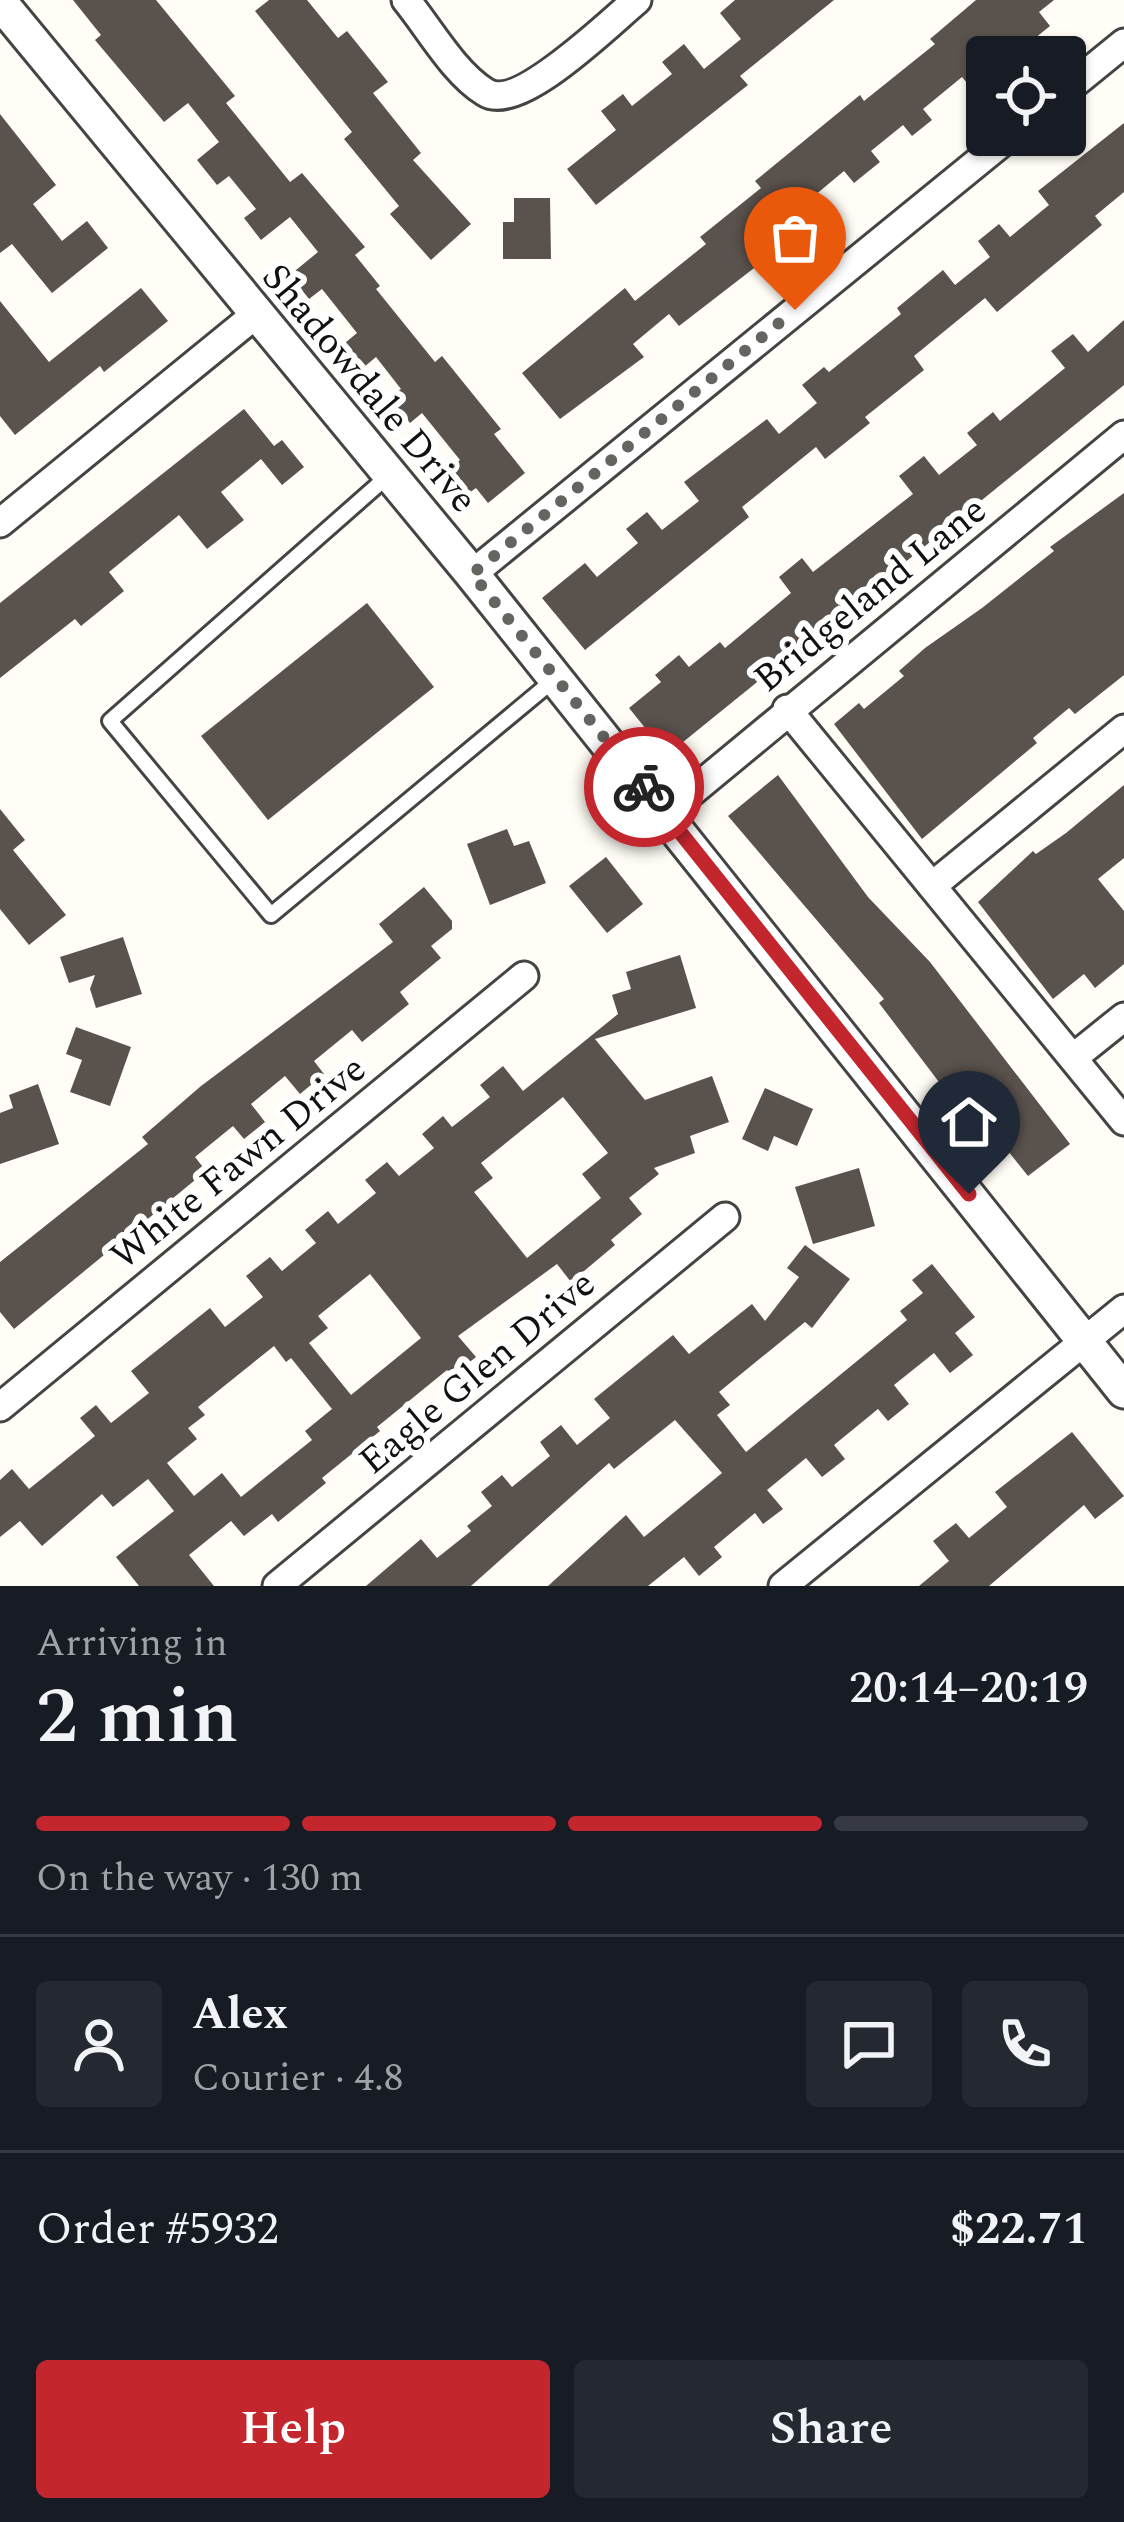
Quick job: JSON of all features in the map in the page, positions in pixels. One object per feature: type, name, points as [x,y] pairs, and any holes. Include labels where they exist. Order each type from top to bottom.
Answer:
[{"type":"street","points":[[406,0],[470,78],[486,94],[501,98],[532,85],[637,0]]},
{"type":"street","name":"Shadowdale Drive","points":[[0,2],[472,574],[1124,1391]]},
{"type":"street","points":[[1086,74],[1124,43]]},
{"type":"street","points":[[472,574],[985,156]]},
{"type":"street","points":[[2,517],[255,315]]},
{"type":"street","name":"Bridgeland Lane","points":[[665,814],[1124,434]]},
{"type":"street","points":[[788,709],[1124,1121]]},
{"type":"street","points":[[932,886],[1124,729]]},
{"type":"street","name":"White Fawn Drive","points":[[0,1407],[524,976]]},
{"type":"street","points":[[1073,1058],[1124,1017]]},
{"type":"street","name":"Eagle Glen Drive","points":[[277,1586],[724,1217]]},
{"type":"street","points":[[783,1586],[1124,1309]]},
{"type":"lane","points":[[389,475],[110,721],[271,915],[556,678]]},
{"type":"building","points":[[73,0],[156,0],[235,96],[226,103],[290,182],[302,173],[365,247],[355,255],[380,286],[376,289],[435,362],[442,356],[501,429],[494,434],[525,473],[488,503],[476,488],[465,496],[445,472],[460,460],[422,413],[410,423],[390,398],[401,389],[376,357],[364,367],[345,343],[357,333],[322,289],[309,299],[290,275],[318,252],[290,217],[261,240],[244,218],[256,209],[229,176],[217,185],[197,160],[219,142],[188,103],[164,122],[95,40],[101,35]]},
{"type":"building","points":[[269,0],[307,0],[338,38],[347,31],[388,82],[373,93],[421,153],[413,160],[471,224],[431,260],[390,214],[399,206],[344,139],[352,132],[255,11]]},
{"type":"building","points":[[735,0],[834,0],[740,76],[748,85],[596,205],[567,169],[616,130],[601,111],[623,94],[632,106],[672,74],[662,62],[684,44],[704,69],[741,39],[720,13]]},
{"type":"building","points":[[976,0],[1054,0],[1039,12],[1050,26],[1038,36],[966,36],[966,82],[962,77],[923,109],[932,120],[912,136],[903,125],[871,151],[880,162],[854,183],[844,171],[808,201],[820,215],[797,233],[787,220],[748,252],[758,265],[679,326],[669,314],[633,344],[644,357],[560,419],[522,373],[625,288],[635,301],[706,244],[700,237],[761,188],[755,181],[860,95],[864,101],[935,44],[930,39]]},
{"type":"building","points":[[0,114],[56,185],[33,204],[62,241],[87,221],[108,248],[52,293],[12,244],[0,253]]},
{"type":"building","points":[[1124,123],[1124,192],[1095,216],[1102,225],[997,312],[985,298],[914,356],[924,370],[865,417],[870,423],[825,459],[816,447],[742,507],[749,517],[585,650],[542,598],[585,563],[597,577],[638,543],[626,529],[647,512],[662,530],[699,501],[684,482],[767,419],[779,434],[817,403],[802,385],[824,367],[829,372],[901,314],[897,308],[943,270],[955,285],[990,257],[978,241],[999,224],[1010,237],[1049,205],[1038,191]]},
{"type":"building","points":[[514,198],[550,198],[551,259],[503,259],[503,222],[514,222]]},
{"type":"building","points":[[141,288],[168,321],[104,372],[100,366],[15,435],[0,416],[0,301],[49,362]]},
{"type":"building","points":[[1124,320],[1124,385],[667,755],[629,708],[661,682],[655,675],[679,655],[689,667],[720,642],[725,648],[791,593],[779,577],[802,558],[813,572],[913,494],[899,476],[924,456],[939,475],[977,445],[967,433],[993,412],[1000,421],[1065,368],[1051,351],[1073,334],[1088,352]]},
{"type":"building","points":[[244,409],[274,446],[282,440],[304,467],[282,485],[261,459],[221,492],[244,520],[207,549],[179,515],[109,572],[124,591],[81,626],[75,619],[0,678],[0,603]]},
{"type":"building","points":[[1124,493],[1124,675],[1075,714],[1069,708],[1033,738],[1037,743],[922,839],[834,724],[859,703],[864,709],[904,676],[899,671],[925,648]]},
{"type":"building","points":[[367,603],[434,687],[268,820],[201,736]]},
{"type":"building","points":[[778,775],[868,897],[930,962],[1070,1144],[1028,1176],[954,1083],[945,1090],[879,1003],[884,999],[728,816]]},
{"type":"building","points":[[1124,785],[1124,858],[1098,879],[1124,911],[1124,964],[1095,988],[1084,974],[1053,999],[978,902],[1033,851],[1036,854],[1066,833]]},
{"type":"building","points":[[0,809],[25,840],[13,850],[66,915],[29,945],[0,909]]},
{"type":"building","points":[[507,829],[514,846],[529,841],[546,883],[490,905],[467,844]]},
{"type":"building","points":[[606,857],[643,904],[607,933],[569,886]]},
{"type":"building","points":[[424,887],[452,921],[452,929],[431,946],[441,958],[400,992],[409,1004],[362,1042],[352,1030],[314,1061],[324,1074],[300,1094],[285,1076],[251,1104],[265,1122],[244,1139],[233,1126],[195,1157],[206,1171],[14,1329],[0,1312],[0,1262],[148,1144],[142,1137],[201,1086],[393,942],[379,924]]},
{"type":"building","points":[[123,937],[142,994],[96,1008],[90,989],[95,975],[69,983],[60,957]]},
{"type":"building","points":[[680,955],[696,1008],[595,1039],[645,1100],[712,1076],[729,1122],[690,1136],[695,1153],[654,1168],[659,1174],[629,1198],[642,1214],[611,1240],[615,1245],[571,1282],[557,1264],[458,1336],[476,1357],[452,1376],[447,1370],[377,1427],[380,1431],[322,1478],[326,1483],[278,1522],[272,1514],[244,1536],[231,1521],[189,1555],[214,1586],[139,1586],[116,1557],[174,1511],[148,1479],[113,1507],[102,1494],[42,1546],[20,1521],[0,1537],[0,1480],[12,1469],[29,1489],[95,1436],[80,1418],[96,1405],[111,1423],[149,1393],[131,1371],[210,1308],[225,1327],[263,1297],[246,1276],[270,1257],[282,1271],[316,1243],[305,1230],[328,1211],[338,1224],[376,1193],[365,1180],[387,1162],[399,1176],[434,1148],[422,1134],[443,1116],[452,1127],[490,1097],[480,1085],[503,1066],[523,1091],[618,1014],[612,995],[631,989],[626,972]],"holes":[[[563,1097],[608,1153],[582,1174],[601,1198],[527,1258],[474,1192],[493,1178],[481,1163]],[[370,1274],[421,1338],[351,1395],[309,1343],[328,1328],[318,1316]],[[274,1346],[286,1362],[291,1358],[332,1409],[305,1431],[312,1440],[241,1497],[222,1473],[194,1496],[167,1463],[197,1439],[188,1428],[205,1415],[198,1407]]]},
{"type":"building","points":[[76,1027],[131,1047],[110,1106],[70,1092],[82,1060],[66,1054]]},
{"type":"building","points":[[38,1084],[59,1144],[0,1164],[0,1113],[13,1108],[9,1095]]},
{"type":"building","points":[[765,1088],[813,1109],[797,1146],[774,1136],[768,1151],[742,1139]]},
{"type":"building","points":[[859,1168],[875,1226],[813,1244],[795,1187]]},
{"type":"building","points":[[805,1245],[850,1279],[812,1328],[805,1322],[719,1392],[730,1405],[717,1415],[746,1452],[907,1320],[900,1311],[923,1293],[912,1280],[932,1264],[975,1317],[955,1333],[973,1355],[950,1373],[934,1353],[894,1385],[909,1404],[888,1421],[878,1409],[834,1445],[845,1459],[822,1477],[806,1458],[767,1490],[783,1509],[763,1524],[755,1513],[714,1547],[722,1557],[699,1576],[684,1557],[648,1586],[548,1586],[626,1515],[644,1537],[722,1473],[675,1420],[614,1469],[609,1463],[471,1586],[366,1586],[421,1539],[437,1558],[471,1531],[467,1526],[492,1506],[481,1492],[502,1475],[512,1487],[550,1456],[540,1442],[561,1425],[577,1445],[610,1418],[594,1399],[673,1335],[689,1354],[752,1304],[765,1321],[799,1277],[787,1268]]},
{"type":"building","points":[[1072,1432],[1124,1496],[1095,1519],[1084,1505],[989,1586],[919,1586],[949,1561],[933,1541],[956,1523],[969,1538],[1007,1507],[995,1492]]},
{"type":"way so far","points":[[644,787],[472,574],[795,310]]},
{"type":"route","points":[[644,787],[969,1194]]}]
